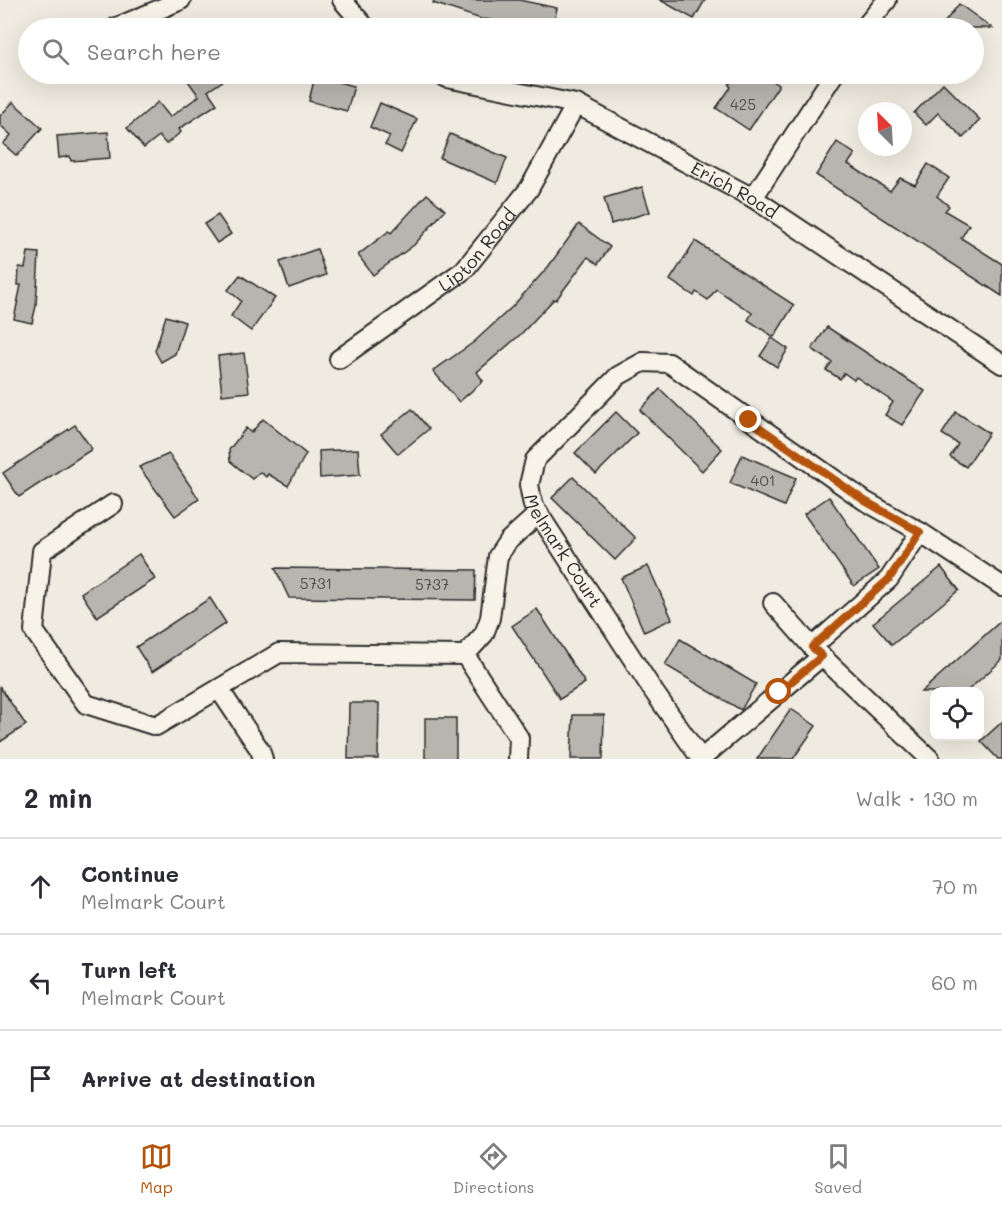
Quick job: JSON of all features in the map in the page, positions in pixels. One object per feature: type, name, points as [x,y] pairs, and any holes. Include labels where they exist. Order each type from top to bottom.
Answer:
[{"type":"street","points":[[139,18],[181,0]]},
{"type":"street","points":[[342,0],[357,18]]},
{"type":"street","points":[[872,18],[887,0]]},
{"type":"street","name":"Erich Road","points":[[477,84],[576,104],[753,198],[1002,364]]},
{"type":"street","points":[[753,198],[827,84]]},
{"type":"street","name":"Lipton Road","points":[[339,359],[464,270],[529,189],[576,104]]},
{"type":"street","name":"Melmark Court","points":[[920,532],[889,579],[817,651],[701,759],[654,692],[533,504],[529,485],[535,460],[618,376],[643,362],[669,363],[865,501],[920,532],[1002,586]]},
{"type":"street","points":[[113,504],[42,551],[34,631],[86,704],[156,726],[279,653],[465,655],[484,634],[490,618],[498,556],[508,541],[539,513]]},
{"type":"street","points":[[772,603],[817,651],[930,759]]},
{"type":"street","points":[[465,655],[519,738],[518,759]]},
{"type":"street","points":[[219,689],[260,750],[263,759]]},
{"type":"building","points":[[434,0],[519,0],[557,8],[555,18],[478,18],[433,3]]},
{"type":"building","points":[[660,0],[705,0],[695,18]]},
{"type":"building","points":[[959,4],[978,18],[948,18]]},
{"type":"building","points":[[984,22],[992,28],[984,28]]},
{"type":"building","points":[[190,84],[218,84],[208,91],[217,104],[179,129],[181,132],[166,144],[159,136],[144,148],[127,128],[158,102],[170,117],[199,96]]},
{"type":"building","points":[[313,84],[354,86],[347,111],[309,101]]},
{"type":"building","points":[[944,84],[980,120],[963,138],[938,113],[926,125],[914,113]]},
{"type":"building","points":[[729,85],[779,85],[749,130],[716,108],[731,87]]},
{"type":"building","points":[[13,102],[42,128],[17,156],[3,144],[11,135],[0,125],[0,116]]},
{"type":"building","points":[[380,103],[417,119],[401,153],[385,145],[390,136],[370,127]]},
{"type":"building","points":[[108,132],[110,158],[71,161],[70,156],[59,158],[57,136]]},
{"type":"building","points":[[450,134],[507,158],[497,183],[440,158]]},
{"type":"building","points":[[837,142],[855,154],[848,164],[890,191],[900,178],[915,185],[928,164],[949,178],[937,196],[949,206],[945,211],[969,225],[961,238],[1002,264],[1002,296],[816,175]]},
{"type":"building","points":[[642,187],[650,212],[611,224],[604,198]]},
{"type":"building","points":[[427,194],[445,210],[414,245],[373,275],[358,255],[389,231],[391,233]]},
{"type":"building","points":[[218,215],[231,234],[217,243],[204,224]]},
{"type":"building","points":[[579,224],[610,247],[598,264],[588,257],[556,300],[554,299],[521,334],[477,372],[483,381],[459,402],[433,371],[474,342],[512,307],[548,267]]},
{"type":"building","points":[[695,241],[794,305],[774,337],[748,320],[752,313],[716,289],[708,300],[696,292],[694,296],[670,280]]},
{"type":"building","points":[[317,249],[326,275],[289,288],[280,262]]},
{"type":"building","points":[[28,252],[39,253],[36,306],[32,323],[14,319],[21,285],[18,285],[19,267],[25,268]]},
{"type":"building","points":[[240,275],[275,298],[251,331],[231,316],[241,301],[228,290]]},
{"type":"building","points":[[166,316],[185,322],[175,354],[161,362],[155,351]]},
{"type":"building","points":[[827,327],[925,391],[902,425],[885,415],[893,402],[856,377],[854,380],[844,373],[840,379],[826,370],[832,362],[812,349]]},
{"type":"building","points":[[772,338],[788,349],[777,367],[760,356]]},
{"type":"building","points":[[244,353],[249,392],[222,395],[218,356]]},
{"type":"building","points":[[660,389],[722,449],[702,471],[640,410]]},
{"type":"building","points":[[412,409],[429,429],[398,454],[381,434]]},
{"type":"building","points":[[616,412],[637,433],[596,474],[575,453]]},
{"type":"building","points":[[956,412],[989,433],[966,467],[950,457],[958,444],[942,434]]},
{"type":"building","points":[[263,419],[306,454],[288,486],[260,472],[252,479],[230,461],[229,450],[246,428],[251,433]]},
{"type":"building","points":[[75,425],[92,449],[19,497],[3,473]]},
{"type":"building","points":[[358,449],[360,475],[320,478],[319,451]]},
{"type":"building","points":[[169,454],[199,499],[175,516],[139,467]]},
{"type":"building","points":[[742,455],[796,478],[784,506],[730,483]]},
{"type":"building","points":[[573,477],[636,538],[615,560],[552,498]]},
{"type":"building","points":[[829,497],[879,569],[854,586],[804,514]]},
{"type":"building","points":[[139,554],[155,579],[97,617],[81,593]]},
{"type":"building","points":[[648,566],[672,619],[644,632],[621,578]]},
{"type":"building","points":[[941,567],[959,590],[892,645],[873,623]]},
{"type":"building","points":[[275,568],[476,570],[475,600],[289,598]]},
{"type":"building","points":[[210,598],[226,623],[152,672],[136,647]]},
{"type":"building","points":[[537,609],[585,683],[560,699],[512,626]]},
{"type":"building","points":[[1002,620],[1002,660],[972,687],[930,687],[930,692],[921,692]]},
{"type":"building","points":[[680,639],[756,684],[741,710],[665,665]]},
{"type":"building","points":[[0,687],[26,725],[0,742]]},
{"type":"building","points":[[349,703],[379,703],[378,759],[348,759]]},
{"type":"building","points":[[791,709],[816,726],[793,759],[757,759]]},
{"type":"building","points":[[573,715],[604,715],[603,759],[571,759]]},
{"type":"building","points":[[425,718],[456,718],[456,759],[425,759]]},
{"type":"building","points":[[1002,722],[1002,759],[998,759],[981,741],[984,741],[984,738]]},
{"type":"route","points":[[749,420],[865,501],[920,532],[889,579],[812,647],[822,656],[779,692]]}]
